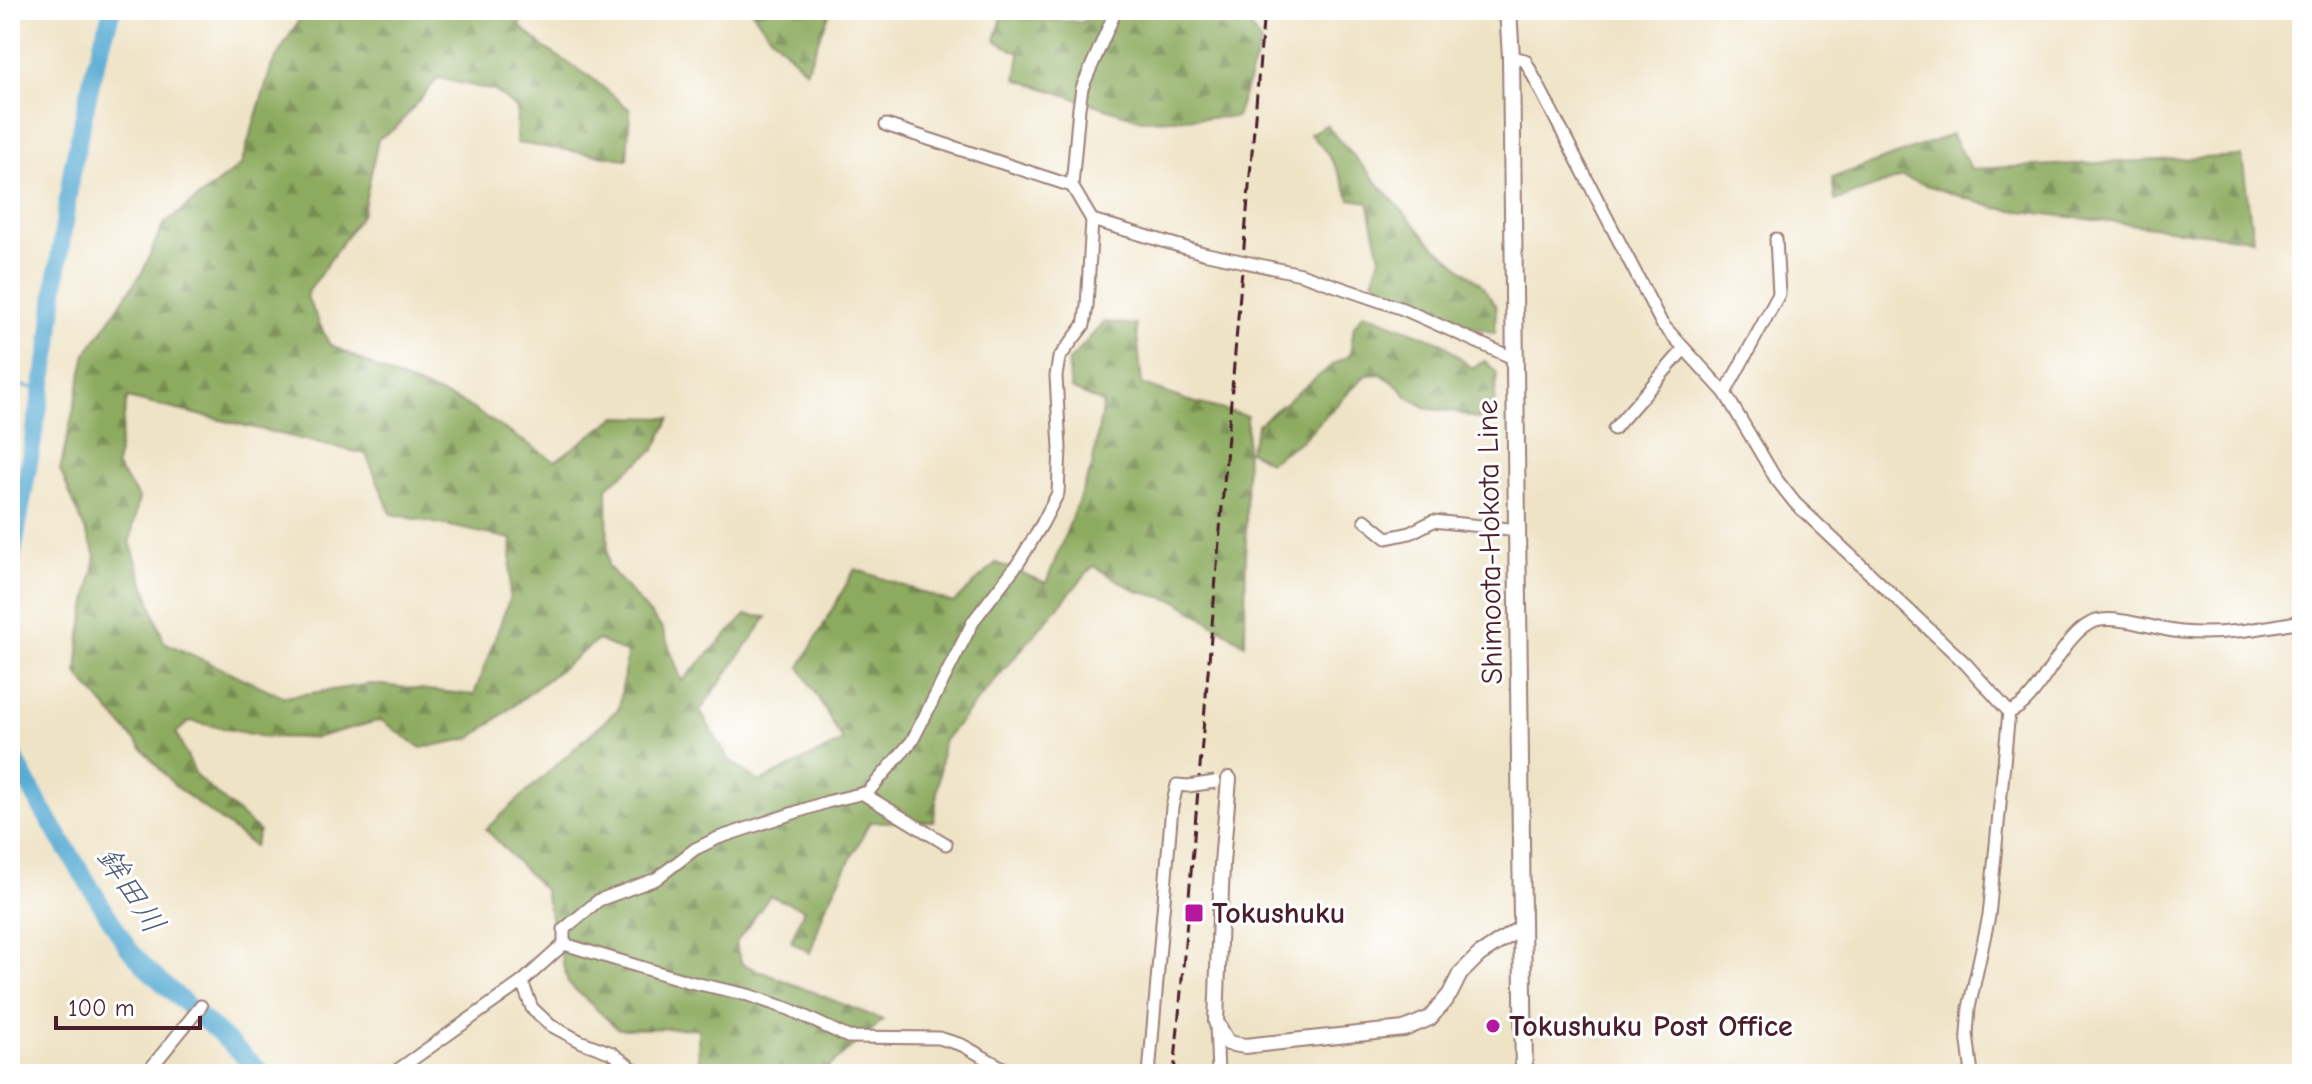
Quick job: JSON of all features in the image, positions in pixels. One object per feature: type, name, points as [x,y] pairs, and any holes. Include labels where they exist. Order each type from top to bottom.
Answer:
[{"type":"main road","name":"Shimoota-Hokota Line","points":[[1508,14],[1524,1074]]},
{"type":"street","points":[[392,1074],[522,982],[564,944],[564,929],[583,910],[599,900],[656,879],[707,843],[827,802],[865,795],[912,741],[974,620],[1019,562],[1058,493],[1060,448],[1056,376],[1059,358],[1084,325],[1092,220],[1072,186],[1082,88],[1116,10]]},
{"type":"street","points":[[1490,10],[1508,14]]},
{"type":"street","points":[[1511,57],[1525,60],[1662,324],[1725,393],[1768,467],[1795,503],[1955,653],[2009,712],[1989,916],[1969,1008],[1967,1034],[1972,1074]]},
{"type":"street","points":[[886,125],[1072,186]]},
{"type":"street","points":[[1092,220],[1203,253],[1301,274],[1403,309],[1515,359]]},
{"type":"street","points":[[1725,393],[1779,294],[1776,239]]},
{"type":"street","points":[[1614,429],[1684,349]]},
{"type":"street","points":[[1365,520],[1387,538],[1410,533],[1433,521],[1518,530]]},
{"type":"street","points":[[2009,712],[2018,710],[2028,700],[2060,654],[2079,633],[2096,621],[2129,622],[2180,632],[2230,633],[2302,621]]},
{"type":"street","points":[[1149,1074],[1172,807],[1177,785],[1222,780],[1216,1022],[1218,1074]]},
{"type":"street","points":[[865,795],[946,844]]},
{"type":"street","points":[[1216,1022],[1228,1043],[1245,1046],[1404,1029],[1430,1018],[1450,994],[1460,974],[1479,955],[1522,927]]},
{"type":"street","points":[[564,944],[690,982],[748,995],[789,1009],[848,1037],[939,1038],[962,1045],[1009,1074]]},
{"type":"street","points":[[522,982],[532,1008],[550,1025],[612,1053],[640,1074]]},
{"type":"street","points":[[146,1074],[201,1006]]},
{"type":"green space","points":[[305,10],[524,10],[520,26],[630,110],[627,159],[516,143],[517,109],[495,91],[438,78],[396,128],[378,139],[363,212],[306,295],[329,344],[389,374],[463,403],[555,461],[616,417],[670,418],[655,449],[607,487],[608,566],[662,628],[682,681],[746,615],[767,617],[700,711],[729,760],[760,782],[843,741],[800,667],[855,569],[953,603],[996,563],[1046,583],[1092,467],[1103,403],[1071,389],[1068,362],[1104,322],[1136,325],[1142,384],[1185,400],[1247,416],[1245,644],[1177,601],[1137,591],[1093,566],[943,741],[934,821],[870,822],[825,908],[810,953],[791,941],[804,909],[770,896],[735,944],[742,964],[883,1020],[821,1074],[699,1074],[698,1028],[618,1029],[568,983],[544,890],[486,829],[619,708],[627,653],[598,640],[472,738],[421,748],[381,720],[314,738],[264,737],[190,721],[176,733],[197,777],[259,831],[254,846],[174,785],[77,674],[80,640],[96,556],[60,470],[86,354],[143,271],[163,225],[241,165],[272,65]],"holes":[[[127,398],[366,454],[391,514],[512,539],[509,600],[474,695],[372,684],[284,697],[164,642],[130,542],[139,498],[116,466]]]},
{"type":"green space","points":[[751,10],[831,10],[806,71],[769,34]]},
{"type":"green space","points":[[1091,10],[1239,10],[1261,43],[1236,117],[1142,120],[1016,79],[1020,54],[995,40],[1002,17],[1083,22]]},
{"type":"green space","points":[[1326,125],[1431,243],[1481,284],[1496,306],[1495,333],[1452,321],[1379,286],[1373,279],[1380,257],[1368,202],[1350,199],[1334,164],[1310,134]]},
{"type":"green space","points":[[1951,135],[1971,169],[2242,156],[2253,239],[1996,208],[1902,177],[1835,201],[1832,178]]},
{"type":"green space","points":[[1364,313],[1443,343],[1471,368],[1485,361],[1497,373],[1493,414],[1478,419],[1452,411],[1429,409],[1409,398],[1381,374],[1366,375],[1302,440],[1269,462],[1249,451],[1258,424],[1335,363],[1350,355],[1354,326]]},
{"type":"waterway","name":"鉾田川","points":[[10,569],[50,345],[72,169],[94,69],[112,10]]},
{"type":"waterway","points":[[10,384],[42,389]]},
{"type":"waterway","name":"鉾田川","points":[[10,750],[41,807],[128,948],[148,970],[264,1074]]},
{"type":"railway","points":[[1174,1074],[1264,10]]},
{"type":"place","name":"Tokushuku","points":[[1194,913]]},
{"type":"place","name":"Tokushuku Post Office","points":[[1493,1026]]}]
